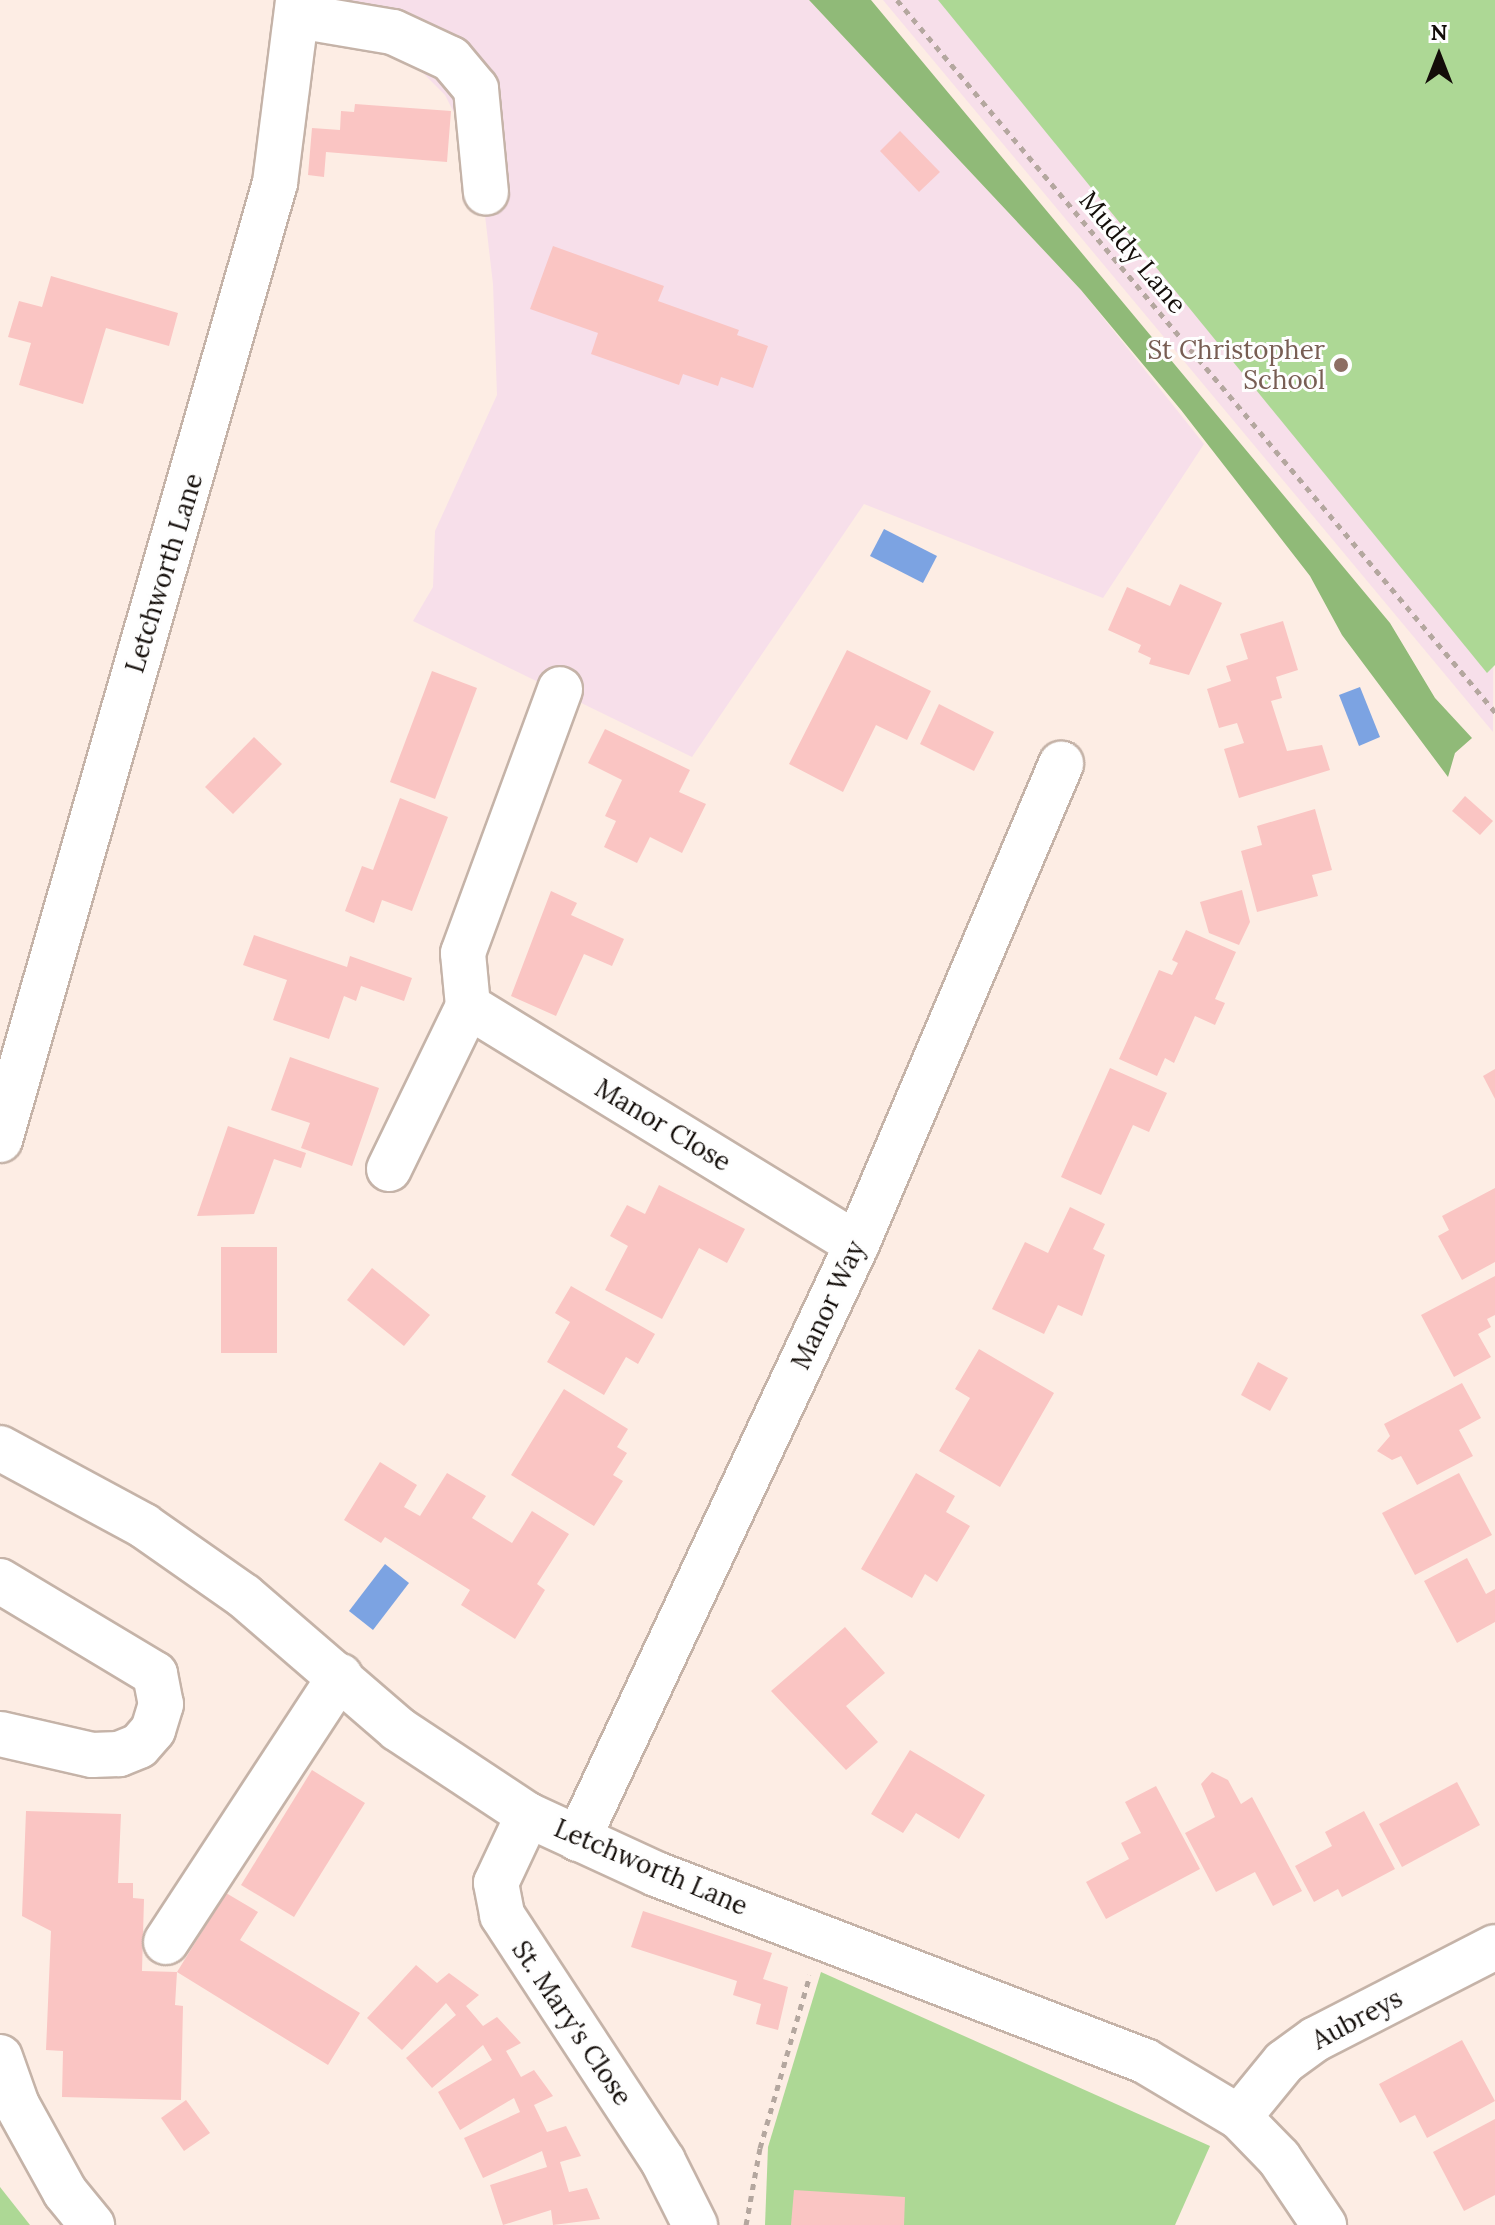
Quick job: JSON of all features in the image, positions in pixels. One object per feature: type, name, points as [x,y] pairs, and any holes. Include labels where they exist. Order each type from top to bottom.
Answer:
[{"type":"street","points":[[298,8],[393,32],[451,59],[476,89],[486,193]]},
{"type":"street","name":"Letchworth Lane","points":[[0,1140],[275,183],[298,8]]},
{"type":"street","points":[[389,1169],[468,1006],[463,953],[560,689]]},
{"type":"street","name":"Manor Way","points":[[578,1839],[857,1244],[1061,764]]},
{"type":"street","name":"Manor Close","points":[[468,1006],[857,1244]]},
{"type":"street","name":"Letchworth Lane","points":[[0,1448],[144,1526],[244,1596],[398,1729],[528,1815],[578,1839],[821,1936],[1145,2061],[1239,2117],[1279,2158],[1324,2225]]},
{"type":"street","points":[[0,1581],[155,1674],[161,1704],[153,1730],[139,1746],[119,1754],[92,1755],[0,1734]]},
{"type":"street","points":[[166,1942],[340,1676]]},
{"type":"street","name":"St. Mary's Close","points":[[528,1815],[496,1883],[502,1915],[663,2161],[695,2225]]},
{"type":"street","name":"Aubreys","points":[[1239,2117],[1284,2062],[1316,2039],[1495,1947]]},
{"type":"street","points":[[0,2057],[17,2105],[65,2192],[92,2225]]},
{"type":"path","name":"Muddy Lane","points":[[897,0],[1495,712]]},
{"type":"path","points":[[746,2225],[760,2148],[821,1936]]},
{"type":"shaded area","name":"St Christopher School","points":[[314,0],[809,0],[1081,290],[1204,444],[1103,598],[864,504],[692,757],[413,621],[433,587],[435,531],[497,395],[493,284],[481,181],[471,146],[445,95],[416,66]]},
{"type":"shaded area","name":"St Christopher School","points":[[883,0],[1495,0],[1493,732]]},
{"type":"green space","points":[[809,0],[871,0],[1390,623],[1435,698],[1472,738],[1455,753],[1448,777],[1342,635],[1310,576],[1181,410],[1081,290]]},
{"type":"green space","name":"St Christopher School","points":[[938,0],[1495,0],[1495,665],[1487,673]]},
{"type":"green space","points":[[821,1972],[1210,2146],[1175,2225],[765,2225],[768,2147]]},
{"type":"green space","points":[[0,2187],[30,2225],[0,2225]]},
{"type":"water","points":[[884,529],[937,556],[923,583],[870,556]]},
{"type":"water","points":[[1360,687],[1380,737],[1359,746],[1339,695]]},
{"type":"water","points":[[385,1564],[409,1583],[373,1630],[349,1611]]},
{"type":"building","points":[[355,104],[451,111],[447,162],[326,152],[324,177],[308,175],[312,128],[340,130],[341,111],[354,112]]},
{"type":"building","points":[[900,131],[940,172],[919,192],[880,151]]},
{"type":"building","points":[[553,246],[664,286],[658,301],[739,330],[737,335],[768,346],[753,388],[721,377],[718,386],[683,374],[679,385],[591,354],[598,333],[530,309]]},
{"type":"building","points":[[51,276],[178,313],[169,346],[106,328],[83,404],[19,385],[31,343],[8,337],[19,301],[42,307]]},
{"type":"building","points":[[1180,584],[1222,603],[1189,675],[1149,664],[1151,658],[1138,652],[1141,645],[1108,630],[1127,587],[1170,606]]},
{"type":"building","points":[[1283,621],[1298,670],[1276,677],[1282,698],[1271,701],[1287,751],[1322,745],[1330,770],[1239,798],[1224,749],[1244,743],[1237,723],[1219,728],[1207,689],[1231,681],[1226,666],[1248,659],[1240,634]]},
{"type":"building","points":[[847,650],[931,691],[907,740],[876,725],[843,792],[789,764]]},
{"type":"building","points":[[432,671],[477,688],[435,799],[390,782]]},
{"type":"building","points":[[939,704],[994,732],[974,771],[920,744]]},
{"type":"building","points":[[605,729],[690,770],[679,792],[706,804],[682,853],[650,837],[637,863],[604,847],[616,821],[605,816],[622,780],[588,763]]},
{"type":"building","points":[[254,737],[282,764],[233,814],[205,787]]},
{"type":"building","points":[[1465,796],[1493,821],[1480,835],[1452,811]]},
{"type":"building","points":[[400,798],[448,817],[412,911],[382,900],[374,923],[345,911],[362,866],[373,870]]},
{"type":"building","points":[[1315,809],[1332,870],[1312,875],[1318,896],[1257,912],[1241,851],[1262,845],[1257,826]]},
{"type":"building","points":[[1242,890],[1250,922],[1239,945],[1209,933],[1200,902]]},
{"type":"building","points":[[551,891],[577,903],[571,915],[624,939],[612,966],[584,954],[556,1016],[511,996]]},
{"type":"building","points":[[1186,930],[1236,952],[1215,999],[1225,1003],[1215,1025],[1195,1016],[1174,1063],[1165,1058],[1157,1076],[1119,1059],[1159,970],[1172,975],[1178,963],[1172,960]]},
{"type":"building","points":[[254,935],[347,967],[350,956],[412,978],[404,1001],[361,986],[356,1001],[344,996],[329,1039],[273,1020],[287,980],[243,965]]},
{"type":"building","points":[[290,1057],[379,1088],[352,1166],[301,1148],[310,1123],[271,1110]]},
{"type":"building","points":[[1110,1068],[1167,1093],[1149,1132],[1133,1125],[1101,1195],[1061,1177]]},
{"type":"building","points":[[1495,1069],[1495,1099],[1483,1076]]},
{"type":"building","points":[[228,1126],[306,1153],[301,1168],[274,1159],[254,1214],[197,1216]]},
{"type":"building","points":[[659,1185],[745,1229],[727,1263],[699,1248],[662,1319],[605,1290],[628,1246],[610,1236],[627,1205],[645,1214]]},
{"type":"building","points":[[1495,1188],[1495,1262],[1462,1280],[1438,1236],[1449,1230],[1442,1216]]},
{"type":"building","points":[[1070,1207],[1105,1224],[1093,1249],[1105,1255],[1082,1316],[1058,1305],[1044,1334],[992,1309],[1025,1242],[1048,1253]]},
{"type":"building","points":[[221,1247],[277,1247],[277,1353],[221,1353]]},
{"type":"building","points":[[372,1268],[430,1315],[404,1346],[347,1300]]},
{"type":"building","points":[[1495,1276],[1495,1315],[1487,1319],[1491,1327],[1478,1334],[1491,1357],[1454,1377],[1421,1315]]},
{"type":"building","points":[[571,1286],[655,1334],[638,1364],[626,1357],[604,1395],[547,1362],[570,1322],[555,1313]]},
{"type":"building","points":[[979,1349],[1054,1393],[1000,1487],[939,1451],[970,1398],[955,1389]]},
{"type":"building","points":[[1258,1362],[1288,1378],[1270,1411],[1241,1395]]},
{"type":"building","points":[[1462,1383],[1481,1418],[1459,1430],[1473,1456],[1417,1485],[1401,1456],[1392,1460],[1377,1451],[1390,1436],[1384,1424]]},
{"type":"building","points":[[564,1389],[628,1429],[617,1447],[627,1453],[613,1475],[623,1481],[594,1526],[511,1475]]},
{"type":"building","points":[[380,1462],[417,1485],[404,1507],[420,1516],[447,1473],[486,1496],[472,1518],[512,1543],[532,1511],[569,1534],[537,1584],[545,1590],[515,1639],[461,1605],[470,1590],[385,1537],[381,1543],[344,1520]]},
{"type":"building","points":[[916,1473],[955,1496],[946,1512],[970,1526],[937,1582],[925,1574],[912,1598],[861,1569]]},
{"type":"building","points":[[1459,1473],[1492,1535],[1415,1575],[1382,1513]]},
{"type":"building","points":[[1467,1558],[1486,1594],[1495,1589],[1495,1622],[1457,1643],[1424,1581]]},
{"type":"building","points":[[845,1627],[885,1673],[846,1706],[878,1742],[846,1770],[771,1691]]},
{"type":"building","points":[[910,1750],[985,1795],[959,1839],[916,1813],[903,1833],[871,1814]]},
{"type":"building","points":[[312,1770],[365,1803],[294,1917],[241,1885]]},
{"type":"building","points":[[1212,1772],[1228,1780],[1241,1804],[1252,1797],[1302,1891],[1273,1906],[1255,1872],[1216,1892],[1185,1833],[1215,1817],[1201,1784]]},
{"type":"building","points":[[1457,1782],[1480,1825],[1402,1867],[1379,1824]]},
{"type":"building","points":[[1156,1786],[1200,1869],[1106,1919],[1086,1882],[1129,1859],[1121,1843],[1141,1833],[1125,1802]]},
{"type":"building","points":[[26,1811],[121,1814],[118,1883],[133,1883],[133,1898],[144,1899],[142,1971],[177,1972],[175,2005],[183,2006],[181,2100],[62,2097],[63,2051],[46,2050],[51,1931],[22,1916]]},
{"type":"building","points":[[1364,1811],[1395,1869],[1342,1897],[1338,1889],[1314,1902],[1295,1866],[1332,1846],[1325,1832]]},
{"type":"building","points":[[226,1893],[258,1912],[240,1940],[360,2013],[328,2065],[177,1972]]},
{"type":"building","points":[[643,1911],[772,1953],[763,1979],[788,1987],[778,2030],[756,2024],[761,2004],[733,1995],[737,1981],[631,1947]]},
{"type":"building","points":[[416,1965],[437,1983],[449,1973],[479,1995],[466,2006],[483,2026],[497,2017],[521,2043],[506,2051],[521,2077],[534,2070],[553,2096],[534,2105],[547,2132],[566,2126],[581,2156],[560,2162],[569,2192],[587,2188],[600,2219],[553,2225],[551,2210],[503,2225],[490,2185],[547,2167],[542,2151],[483,2178],[464,2138],[520,2112],[514,2098],[460,2130],[438,2092],[492,2060],[483,2045],[432,2088],[406,2058],[456,2015],[446,2003],[402,2050],[367,2018]]},
{"type":"building","points":[[1462,2040],[1495,2101],[1427,2138],[1415,2115],[1400,2123],[1379,2084]]},
{"type":"building","points":[[186,2100],[210,2133],[184,2151],[161,2118]]},
{"type":"building","points":[[1495,2119],[1495,2195],[1464,2211],[1433,2152]]},
{"type":"building","points":[[794,2190],[905,2197],[904,2225],[791,2225]]},
{"type":"place","name":"St Christopher School","points":[[1341,365]]}]
